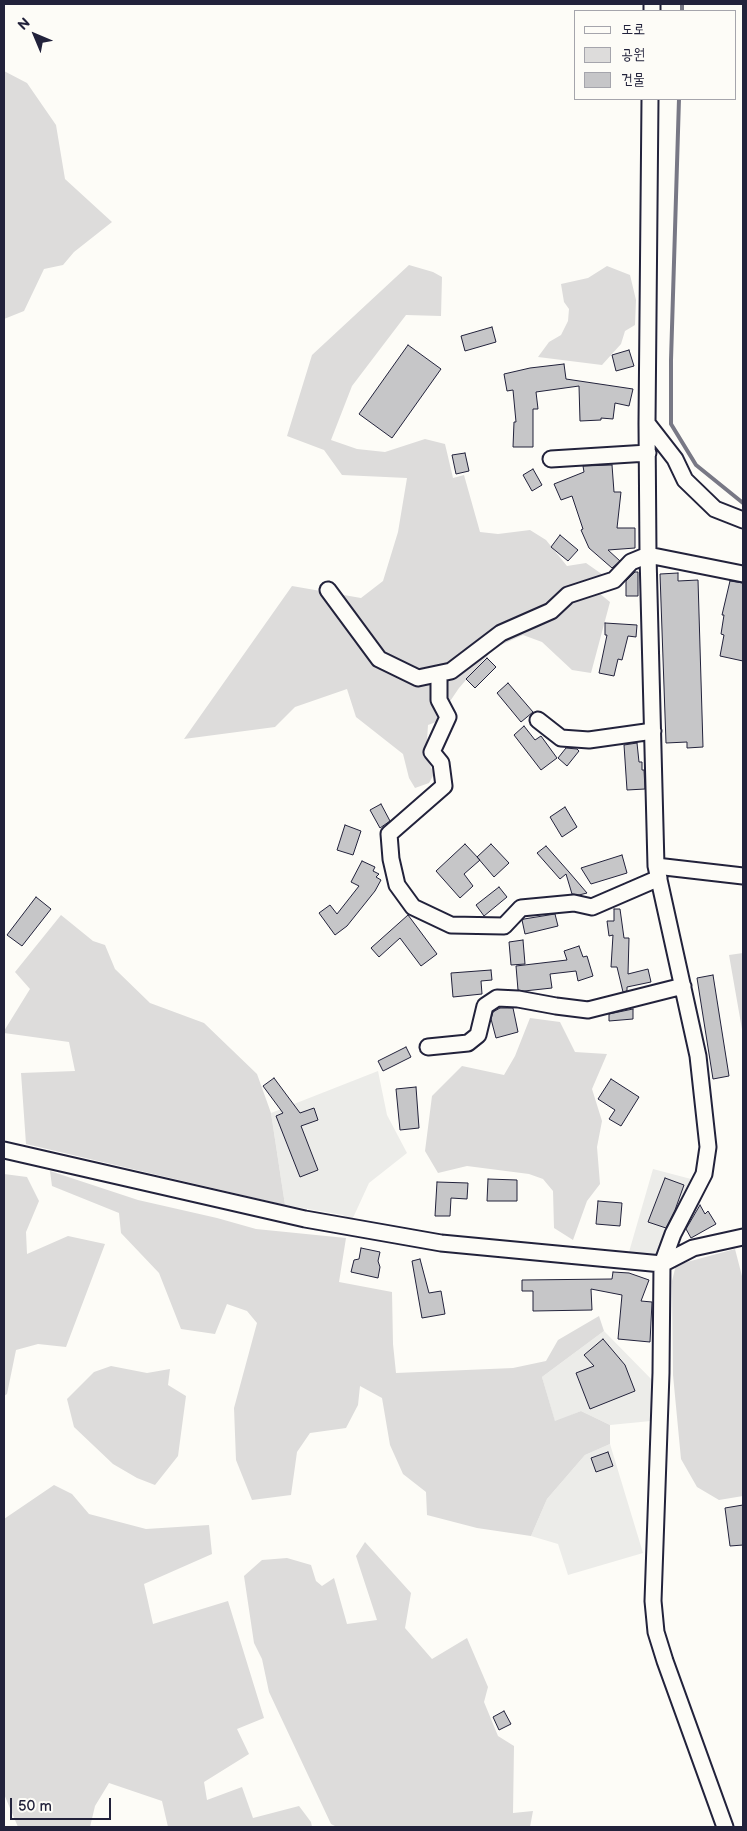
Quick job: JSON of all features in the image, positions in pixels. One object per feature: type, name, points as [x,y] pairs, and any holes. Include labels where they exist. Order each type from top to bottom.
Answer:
[{"type":"street","points":[[650,100],[647,423],[648,555],[658,872],[698,1056],[708,1147],[704,1174],[673,1234],[662,1264],[661,1373],[653,1601],[656,1632],[665,1661],[725,1827]]},
{"type":"street","points":[[647,423],[675,459],[685,480],[715,509],[743,520]]},
{"type":"street","points":[[550,459],[648,453]]},
{"type":"street","points":[[328,590],[379,659],[418,678],[451,672],[501,633],[551,611],[568,595],[614,580],[631,562],[648,555],[743,574]]},
{"type":"street","points":[[439,674],[439,700],[448,717],[432,752],[441,763],[444,786],[389,834],[391,859],[397,885],[414,908],[451,925],[504,926],[521,908],[574,902],[592,907],[658,872],[743,876]]},
{"type":"street","points":[[538,720],[561,738],[589,740],[653,731]]},
{"type":"street","points":[[428,1047],[468,1043],[478,1035],[485,1006],[497,998],[518,999],[588,1010],[683,986]]},
{"type":"street","points":[[4,1150],[305,1219],[441,1243],[662,1264],[693,1248],[743,1237]]},
{"type":"shaded area","points":[[378,1071],[387,1115],[407,1153],[369,1183],[352,1220],[343,1215],[285,1205],[271,1113]]},
{"type":"shaded area","points":[[653,1169],[691,1179],[661,1256],[629,1252]]},
{"type":"shaded area","points":[[604,1331],[657,1385],[651,1421],[610,1425],[581,1411],[555,1422],[542,1377]]},
{"type":"shaded area","points":[[610,1444],[643,1553],[568,1575],[558,1544],[531,1536],[547,1499],[585,1455]]},
{"type":"green space","points":[[4,71],[27,83],[56,125],[65,179],[112,222],[74,252],[63,265],[44,269],[24,311],[4,319]]},
{"type":"green space","points":[[409,265],[433,272],[442,277],[441,316],[406,315],[352,386],[331,440],[357,449],[385,452],[425,439],[445,444],[453,478],[464,475],[480,532],[498,534],[530,530],[546,540],[567,566],[586,563],[606,577],[599,593],[610,602],[591,673],[572,670],[542,642],[523,635],[494,648],[459,688],[436,722],[428,725],[426,756],[434,774],[429,783],[415,788],[409,778],[403,754],[356,717],[347,689],[295,707],[275,727],[184,739],[292,586],[361,598],[383,581],[398,532],[407,478],[342,475],[324,450],[287,436],[312,355]]},
{"type":"green space","points":[[607,266],[630,275],[636,300],[635,325],[625,331],[621,344],[602,365],[538,357],[549,342],[561,335],[568,321],[569,309],[564,302],[561,284],[588,278]]},
{"type":"green space","points":[[61,915],[93,941],[105,945],[115,969],[150,1003],[204,1023],[257,1074],[271,1113],[285,1205],[26,1144],[21,1073],[75,1071],[69,1042],[4,1033],[4,1031],[30,989],[15,972]]},
{"type":"green space","points":[[743,953],[743,1035],[729,955]]},
{"type":"green space","points":[[530,1018],[560,1022],[575,1052],[607,1054],[592,1089],[602,1121],[597,1147],[600,1184],[587,1201],[573,1240],[554,1228],[553,1191],[543,1179],[529,1174],[467,1166],[438,1173],[425,1151],[432,1096],[462,1066],[504,1075],[515,1056]]},
{"type":"green space","points":[[50,1171],[138,1200],[256,1229],[346,1238],[339,1282],[392,1292],[393,1344],[396,1373],[513,1368],[546,1361],[558,1340],[599,1316],[604,1331],[542,1377],[555,1421],[581,1411],[610,1425],[610,1444],[585,1455],[547,1499],[531,1536],[477,1528],[427,1515],[426,1492],[403,1474],[390,1445],[382,1398],[360,1386],[358,1405],[346,1428],[310,1433],[297,1452],[291,1495],[252,1500],[236,1460],[234,1408],[257,1323],[247,1311],[227,1304],[215,1334],[181,1329],[159,1273],[121,1233],[119,1213],[52,1186]]},
{"type":"green space","points":[[4,1174],[27,1177],[39,1201],[26,1232],[27,1254],[68,1236],[105,1244],[66,1347],[38,1344],[16,1350],[7,1394],[4,1396]]},
{"type":"green space","points":[[735,1249],[743,1280],[743,1496],[719,1500],[697,1487],[681,1459],[673,1375],[672,1281],[676,1265]]},
{"type":"green space","points":[[111,1366],[147,1373],[170,1369],[168,1385],[186,1396],[178,1456],[155,1485],[137,1478],[113,1464],[74,1427],[67,1399],[94,1372]]},
{"type":"green space","points":[[54,1485],[72,1494],[89,1514],[146,1529],[209,1525],[212,1554],[144,1584],[153,1624],[228,1601],[264,1718],[237,1729],[249,1754],[204,1782],[207,1800],[242,1787],[253,1818],[299,1806],[311,1822],[312,1827],[168,1827],[162,1801],[109,1783],[95,1806],[90,1827],[18,1827],[4,1794],[4,1519]]},
{"type":"green space","points":[[365,1542],[411,1593],[405,1628],[432,1659],[467,1638],[488,1687],[484,1702],[498,1736],[514,1746],[513,1813],[533,1811],[530,1827],[337,1827],[331,1824],[269,1692],[262,1659],[254,1643],[244,1576],[262,1560],[287,1558],[311,1565],[316,1581],[322,1586],[334,1578],[347,1624],[377,1620],[356,1556]]},
{"type":"building","points":[[492,327],[496,342],[465,351],[461,336]]},
{"type":"building","points":[[408,345],[441,369],[392,438],[359,414]]},
{"type":"building","points":[[629,350],[634,366],[616,371],[612,355]]},
{"type":"building","points":[[564,364],[566,379],[633,389],[629,406],[615,403],[613,419],[601,418],[601,420],[580,421],[579,386],[536,392],[538,409],[533,409],[533,447],[513,447],[514,422],[516,422],[513,390],[507,391],[504,374],[530,368]]},
{"type":"building","points":[[465,453],[469,471],[456,474],[452,455]]},
{"type":"building","points":[[612,465],[614,492],[621,492],[617,528],[635,528],[635,548],[608,550],[620,561],[612,568],[589,548],[581,530],[583,529],[572,496],[561,500],[554,484],[584,472],[583,466]]},
{"type":"building","points":[[533,469],[542,485],[532,491],[523,475]]},
{"type":"building","points":[[560,535],[578,550],[568,561],[551,547]]},
{"type":"building","points":[[635,572],[638,572],[638,596],[626,596],[626,581]]},
{"type":"building","points":[[678,573],[678,581],[698,580],[703,747],[687,748],[687,742],[666,743],[660,574]]},
{"type":"building","points":[[730,581],[743,583],[743,661],[720,656],[724,635],[721,634],[724,615],[722,615]]},
{"type":"building","points":[[605,623],[637,625],[636,637],[628,636],[622,660],[618,659],[614,676],[599,673],[607,635],[605,635]]},
{"type":"building","points":[[487,658],[496,667],[475,688],[466,679]]},
{"type":"building","points":[[508,683],[533,712],[521,722],[497,693]]},
{"type":"building","points":[[524,726],[535,740],[541,736],[557,758],[541,770],[514,735]]},
{"type":"building","points":[[637,743],[639,762],[642,762],[642,770],[644,770],[645,789],[627,790],[624,745]]},
{"type":"building","points":[[566,748],[579,751],[567,766],[558,758]]},
{"type":"building","points":[[381,804],[390,821],[380,828],[370,810]]},
{"type":"building","points":[[565,807],[577,827],[562,837],[550,817]]},
{"type":"building","points":[[345,825],[361,831],[353,855],[337,850]]},
{"type":"building","points":[[465,844],[480,860],[464,874],[473,886],[460,898],[436,871]]},
{"type":"building","points":[[491,844],[509,863],[494,877],[477,857]]},
{"type":"building","points":[[546,846],[587,893],[572,894],[566,874],[560,879],[537,853]]},
{"type":"building","points":[[622,855],[627,873],[591,884],[581,868]]},
{"type":"building","points":[[362,861],[375,867],[373,871],[379,874],[376,877],[381,880],[375,891],[347,926],[335,935],[319,913],[330,905],[337,914],[359,886],[351,882]]},
{"type":"building","points":[[499,887],[507,897],[484,916],[476,905]]},
{"type":"building","points":[[36,897],[51,909],[22,946],[7,935]]},
{"type":"building","points":[[614,909],[620,909],[624,938],[629,938],[628,974],[648,969],[651,982],[627,987],[627,991],[623,992],[617,967],[611,967],[613,935],[609,936],[607,921],[614,921]]},
{"type":"building","points":[[555,914],[558,926],[525,934],[522,920]]},
{"type":"building","points":[[408,915],[437,954],[421,966],[400,938],[379,957],[371,948]]},
{"type":"building","points":[[523,940],[525,964],[511,965],[509,942]]},
{"type":"building","points":[[579,946],[583,957],[587,956],[593,976],[578,981],[576,971],[550,974],[552,988],[518,990],[516,966],[567,960],[564,951]]},
{"type":"building","points":[[491,970],[492,980],[481,981],[482,994],[453,997],[451,973]]},
{"type":"building","points":[[713,975],[729,1076],[713,1079],[697,978]]},
{"type":"building","points":[[500,1008],[513,1008],[518,1032],[496,1038],[491,1019],[493,1012]]},
{"type":"building","points":[[633,1009],[633,1019],[609,1021],[609,1014]]},
{"type":"building","points":[[406,1047],[411,1057],[383,1071],[378,1061]]},
{"type":"building","points":[[274,1078],[300,1113],[314,1108],[318,1120],[301,1126],[318,1170],[300,1177],[276,1116],[283,1113],[263,1086]]},
{"type":"building","points":[[611,1079],[639,1097],[621,1126],[609,1119],[615,1110],[598,1099]]},
{"type":"building","points":[[416,1087],[419,1128],[400,1130],[396,1089]]},
{"type":"building","points":[[665,1178],[684,1185],[666,1228],[648,1222]]},
{"type":"building","points":[[488,1179],[517,1180],[517,1201],[487,1201]]},
{"type":"building","points":[[437,1182],[468,1183],[467,1199],[451,1198],[450,1216],[435,1216]]},
{"type":"building","points":[[598,1201],[622,1203],[620,1226],[596,1224]]},
{"type":"building","points":[[700,1205],[705,1214],[708,1211],[716,1224],[691,1238],[686,1229]]},
{"type":"building","points":[[361,1248],[380,1252],[378,1278],[351,1272],[354,1260],[359,1259]]},
{"type":"building","points":[[420,1259],[429,1293],[441,1291],[445,1314],[422,1318],[412,1261]]},
{"type":"building","points":[[613,1272],[629,1273],[649,1280],[641,1301],[652,1302],[650,1342],[618,1339],[622,1295],[591,1289],[592,1310],[533,1311],[533,1291],[522,1291],[522,1280],[612,1279]]},
{"type":"building","points":[[603,1339],[625,1365],[635,1391],[590,1409],[576,1373],[594,1366],[584,1355]]},
{"type":"building","points":[[608,1452],[613,1466],[596,1472],[591,1458]]},
{"type":"building","points":[[743,1505],[743,1545],[730,1546],[725,1508]]},
{"type":"building","points":[[504,1711],[511,1724],[499,1730],[493,1717]]},
{"type":"waterway","points":[[682,4],[682,10]]},
{"type":"waterway","points":[[679,100],[671,360],[671,424],[696,465],[743,503]]}]
